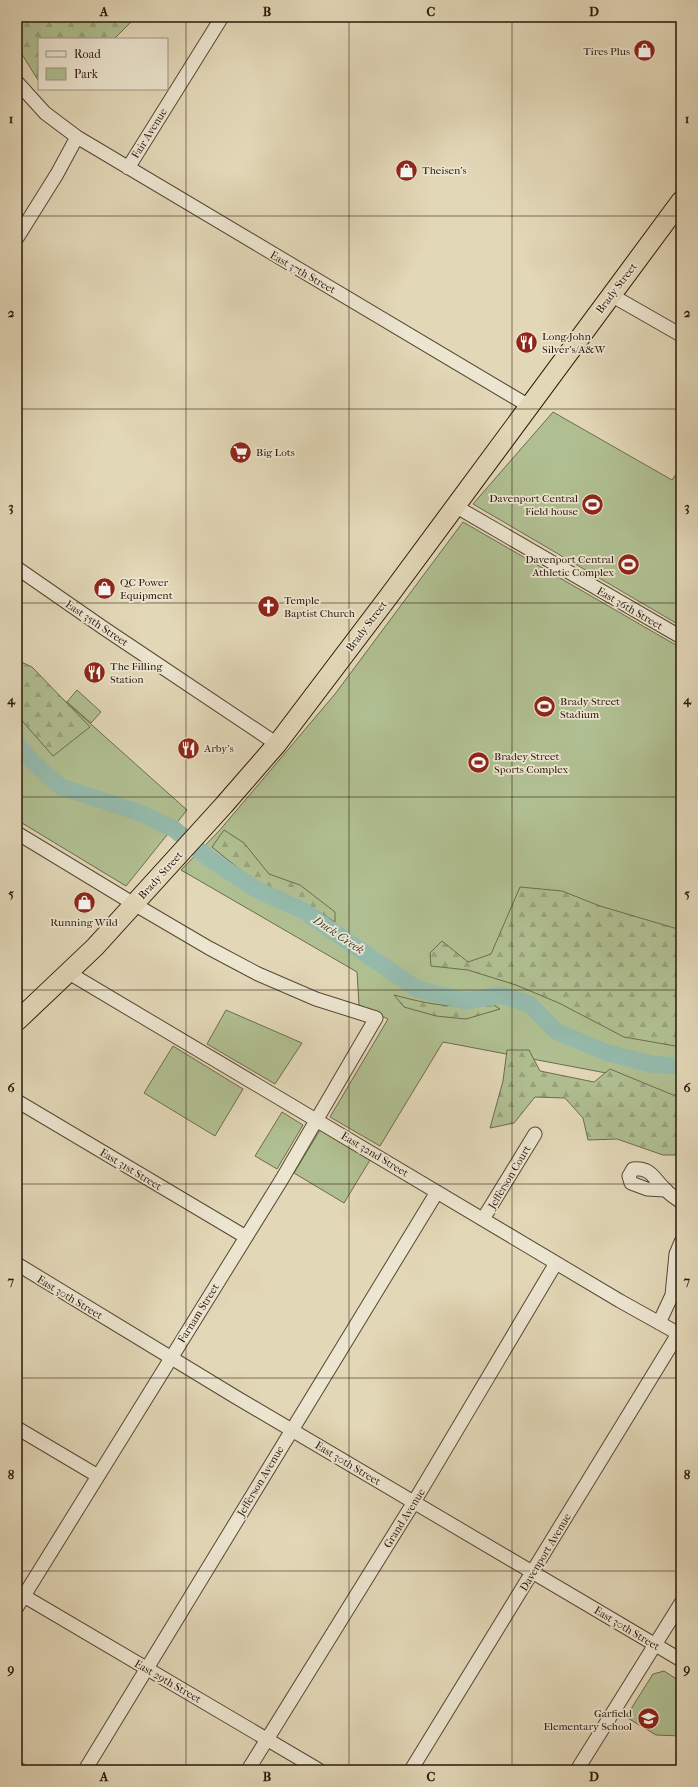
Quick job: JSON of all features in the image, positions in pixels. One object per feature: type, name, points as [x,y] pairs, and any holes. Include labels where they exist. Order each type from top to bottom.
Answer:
[{"type":"highway","name":"Brady Street","points":[[17,1021],[95,947],[220,810],[276,744],[681,201]]},
{"type":"street","name":"Fair Avenue","points":[[128,168],[222,17]]},
{"type":"street","name":"East 37th Street","points":[[17,82],[45,113],[77,137],[529,406]]},
{"type":"street","points":[[17,238],[57,174],[77,137]]},
{"type":"street","points":[[611,295],[681,335]]},
{"type":"street","name":"East 36th Street","points":[[455,506],[681,637]]},
{"type":"street","name":"East 35th Street","points":[[17,568],[104,629],[276,744]]},
{"type":"street","points":[[17,833],[134,904]]},
{"type":"street","name":"Farnam Street","points":[[19,1598],[98,1476],[246,1237],[317,1120],[376,1018],[316,1000],[258,974],[209,948],[134,904]]},
{"type":"street","name":"East 32nd Street","points":[[69,973],[556,1263],[679,1334]]},
{"type":"street","name":"East 31st Street","points":[[17,1101],[246,1237]]},
{"type":"street","name":"Jefferson Court","points":[[483,1219],[536,1134]]},
{"type":"street","points":[[665,1190],[681,1202]]},
{"type":"street","name":"Jefferson Avenue","points":[[85,1770],[291,1429],[437,1192]]},
{"type":"street","points":[[659,1323],[672,1295],[676,1254],[681,1242]]},
{"type":"street","name":"Grand Avenue","points":[[248,1770],[414,1502],[556,1263]]},
{"type":"street","name":"East 30th Street","points":[[17,1264],[171,1358],[681,1660]]},
{"type":"street","name":"Davenport Avenue","points":[[412,1770],[679,1334]]},
{"type":"street","points":[[17,1428],[98,1476]]},
{"type":"street","name":"East 29th Street","points":[[19,1598],[147,1668],[319,1770]]},
{"type":"street","points":[[577,1770],[681,1603]]},
{"type":"green space","points":[[17,17],[136,17],[115,38],[38,38],[38,80],[18,48]]},
{"type":"green space","name":"Davenport Central Athletic Complex","points":[[553,412],[672,480],[681,467],[681,626],[473,504]]},
{"type":"green space","name":"Bradey Street Sports Complex","points":[[463,522],[681,648],[681,1106],[622,1076],[443,1042],[380,1146],[330,1117],[388,1019],[359,1005],[357,972],[181,870],[219,831],[335,694]]},
{"type":"green space","points":[[17,658],[187,810],[126,886],[17,820]]},
{"type":"green space","points":[[17,660],[32,667],[90,727],[53,756],[17,715]]},
{"type":"green space","points":[[77,690],[101,712],[91,723],[67,702]]},
{"type":"green space","points":[[224,830],[244,843],[269,874],[300,885],[335,912],[335,922],[306,904],[254,881],[212,847]]},
{"type":"green space","points":[[520,887],[562,891],[600,906],[681,930],[681,1047],[624,1037],[559,1003],[516,985],[468,970],[431,966],[430,953],[442,941],[468,962],[491,954]]},
{"type":"green space","points":[[394,995],[418,1001],[452,1006],[489,1002],[500,1009],[466,1019],[436,1016],[404,1007]]},
{"type":"green space","points":[[226,1010],[302,1043],[275,1084],[207,1044]]},
{"type":"green space","points":[[173,1046],[243,1089],[215,1136],[144,1093]]},
{"type":"green space","points":[[507,1050],[529,1050],[540,1071],[594,1082],[610,1069],[673,1095],[681,1095],[681,1155],[663,1155],[617,1139],[588,1140],[583,1118],[565,1098],[535,1097],[514,1123],[490,1128],[503,1081]]},
{"type":"green space","points":[[282,1112],[303,1125],[277,1169],[255,1156]]},
{"type":"green space","points":[[320,1130],[370,1160],[344,1203],[294,1173]]},
{"type":"green space","points":[[664,1671],[681,1682],[681,1736],[656,1735],[626,1717],[653,1674]]},
{"type":"waterway","name":"Duck Creek","points":[[17,744],[33,762],[61,787],[138,812],[174,829],[210,859],[257,890],[302,910],[417,989],[465,1001],[501,995],[529,1004],[557,1032],[608,1053],[651,1064],[681,1066]]},
{"type":"place","name":"Tires Plus","points":[[645,51]]},
{"type":"place","name":"Theisen's","points":[[407,170]]},
{"type":"place","name":"Long John Silver's/A&W","points":[[526,342]]},
{"type":"place","name":"Big Lots","points":[[240,452]]},
{"type":"place","name":"Davenport Central Field house","points":[[593,504]]},
{"type":"place","name":"Davenport Central Athletic Complex","points":[[629,565]]},
{"type":"place","name":"QC Power Equipment","points":[[104,588]]},
{"type":"place","name":"Temple Baptist Church","points":[[269,606]]},
{"type":"place","name":"The Filling Station","points":[[94,672]]},
{"type":"place","name":"Brady Street Stadium","points":[[544,707]]},
{"type":"place","name":"Arby's","points":[[188,748]]},
{"type":"place","name":"Bradey Street Sports Complex","points":[[479,762]]},
{"type":"place","name":"Running Wild","points":[[84,902]]},
{"type":"place","name":"Garfield Elementary School","points":[[648,1719]]}]
